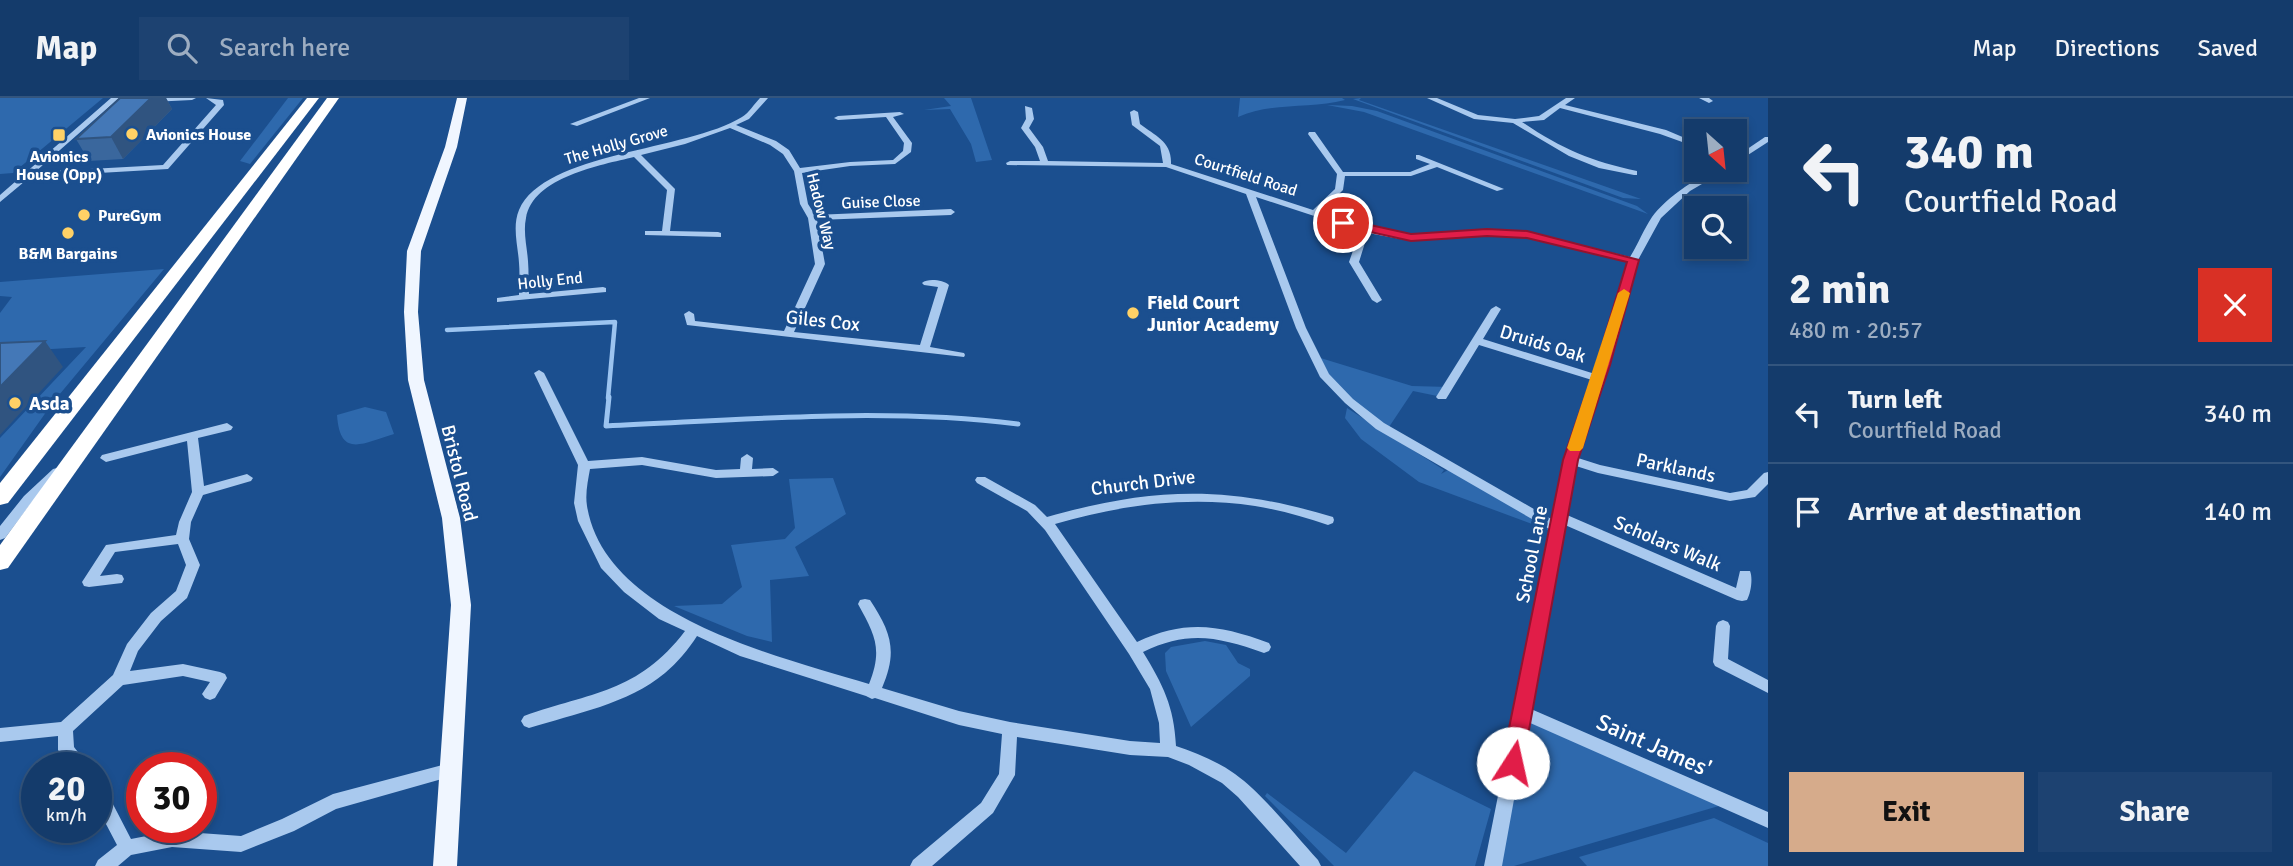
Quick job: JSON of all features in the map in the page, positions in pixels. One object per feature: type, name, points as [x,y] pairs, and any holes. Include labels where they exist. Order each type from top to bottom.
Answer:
[{"type":"highway","points":[[0,498],[313,98]]},
{"type":"highway","points":[[0,562],[332,98]]},
{"type":"main road","name":"Bristol Road","points":[[445,866],[461,634],[459,579],[451,518],[415,380],[411,312],[414,251],[451,147],[462,98]]},
{"type":"street","points":[[0,199],[115,98]]},
{"type":"street","points":[[145,101],[192,98]]},
{"type":"street","points":[[27,175],[165,167],[220,105],[220,102],[210,98]]},
{"type":"street","points":[[574,124],[646,98]]},
{"type":"street","name":"The Holly Grove","points":[[524,298],[520,233],[522,214],[527,202],[539,190],[561,176],[705,136],[731,126],[753,113],[764,98]]},
{"type":"street","points":[[1431,98],[1477,117],[1515,121],[1541,118],[1571,98]]},
{"type":"street","points":[[1560,106],[1684,140]]},
{"type":"street","points":[[1028,108],[1030,119],[1025,128],[1039,147],[1045,164]]},
{"type":"street","name":"Courtfield Road","points":[[1134,112],[1136,125],[1165,146],[1169,153],[1167,165]]},
{"type":"street","points":[[838,118],[900,114]]},
{"type":"street","points":[[798,171],[850,163],[895,162],[908,152],[908,143],[888,115]]},
{"type":"street","points":[[1515,121],[1538,137],[1579,158],[1634,173]]},
{"type":"street","name":"Hadow Way","points":[[731,126],[773,143],[786,152],[798,171],[804,204],[812,218],[820,264],[788,334]]},
{"type":"street","points":[[1312,134],[1341,174],[1412,174],[1437,164]]},
{"type":"street","points":[[1747,153],[1768,139]]},
{"type":"street","points":[[636,154],[667,182],[671,189],[672,200],[666,212],[666,232]]},
{"type":"street","points":[[1419,158],[1500,189]]},
{"type":"street","name":"Courtfield Road","points":[[1010,163],[1167,165],[1365,230],[1411,237],[1487,232],[1527,234],[1633,260]]},
{"type":"street","name":"Courtfield Road","points":[[1315,213],[1339,190],[1341,174]]},
{"type":"street","name":"School Lane","points":[[1493,866],[1571,460],[1599,379],[1633,260],[1657,217],[1687,189],[1700,182]]},
{"type":"street","points":[[1250,192],[1301,328],[1324,375],[1349,401],[1380,426],[1558,523]]},
{"type":"street","name":"Guise Close","points":[[812,218],[951,212]]},
{"type":"street","points":[[1365,230],[1354,262],[1377,300]]},
{"type":"street","points":[[648,233],[718,235]]},
{"type":"street","points":[[924,348],[944,285],[927,283]]},
{"type":"street","name":"Holly End","points":[[500,300],[603,290]]},
{"type":"street","name":"Druids Oak","points":[[1442,397],[1496,309]]},
{"type":"street","name":"Giles Cox","points":[[689,314],[691,323],[924,348],[960,355]]},
{"type":"street","name":"Druids Oak","points":[[1477,341],[1599,379]]},
{"type":"street","points":[[539,373],[584,464],[580,503],[584,521],[607,564],[651,607],[694,630],[745,652],[872,693],[1010,729],[1130,748],[1168,750],[1195,760],[1228,778],[1244,792],[1312,866]]},
{"type":"street","points":[[106,458],[227,427]]},
{"type":"street","points":[[0,735],[65,728],[119,679],[132,648],[156,618],[183,594],[193,565],[182,539],[185,522],[198,492],[192,437]]},
{"type":"street","points":[[746,474],[747,458]]},
{"type":"street","points":[[0,536],[28,499],[71,460]]},
{"type":"street","name":"Parklands","points":[[1571,460],[1598,470],[1730,498],[1751,494],[1768,475]]},
{"type":"street","points":[[584,464],[642,461],[716,474],[773,472]]},
{"type":"street","points":[[198,492],[247,478]]},
{"type":"street","points":[[981,480],[1031,508],[1045,522],[1134,650],[1157,688],[1167,723],[1168,750]]},
{"type":"street","name":"Church Drive","points":[[1045,522],[1089,508],[1127,501],[1206,495],[1300,510],[1328,520]]},
{"type":"street","name":"Scholars Walk","points":[[1558,523],[1742,596],[1745,575]]},
{"type":"street","points":[[117,579],[89,582],[111,548],[182,539]]},
{"type":"street","points":[[865,604],[878,623],[885,641],[884,662],[872,693]]},
{"type":"street","points":[[1723,626],[1720,662],[1768,687]]},
{"type":"street","points":[[529,721],[597,700],[638,681],[673,657],[694,630]]},
{"type":"street","points":[[1134,650],[1155,638],[1177,632],[1203,630],[1228,634],[1264,647]]},
{"type":"street","points":[[119,679],[183,670],[220,678],[210,694]]},
{"type":"street","name":"Saint James'","points":[[1522,712],[1768,821]]},
{"type":"street","points":[[65,728],[68,752]]},
{"type":"street","points":[[919,866],[987,808],[1007,775],[1010,729]]},
{"type":"street","points":[[104,866],[127,848],[172,839],[241,844],[288,825],[333,802],[450,770]]},
{"type":"street","points":[[112,819],[127,848]]},
{"type":"shaded area","points":[[0,98],[103,98],[13,173],[0,174]]},
{"type":"shaded area","points":[[288,98],[303,98],[250,164],[240,161]]},
{"type":"shaded area","points":[[944,98],[971,98],[992,160],[976,162],[971,144],[950,109],[924,110],[951,106]]},
{"type":"shaded area","points":[[1240,98],[1345,100],[1264,109],[1238,117]]},
{"type":"shaded area","points":[[1361,98],[1359,100],[1641,199],[1623,198],[1353,99]]},
{"type":"shaded area","points":[[1327,105],[1377,111],[1637,206],[1648,214],[1364,112]]},
{"type":"shaded area","points":[[164,269],[54,401],[0,477],[0,438],[86,347],[0,352],[0,313],[12,297],[0,296],[0,282]]},
{"type":"shaded area","points":[[1314,356],[1412,386],[1449,387],[1442,397],[1413,391],[1387,430],[1349,401]]},
{"type":"shaded area","points":[[365,407],[386,412],[394,434],[363,444],[348,443],[339,429],[337,415]]},
{"type":"shaded area","points":[[1347,408],[1444,470],[1441,474],[1448,470],[1548,525],[1548,530],[1419,482],[1361,439],[1345,418]]},
{"type":"shaded area","points":[[833,478],[846,514],[795,547],[809,576],[770,580],[772,642],[747,636],[674,606],[722,604],[742,587],[731,545],[785,539],[795,528],[789,479]]},
{"type":"shaded area","points":[[1205,641],[1226,645],[1238,663],[1250,669],[1250,676],[1191,727],[1166,671],[1165,653],[1171,647]]},
{"type":"shaded area","points":[[1522,712],[1729,803],[1514,866],[1493,866]]},
{"type":"shaded area","points":[[1414,771],[1491,809],[1475,866],[1334,866],[1265,796],[1267,793],[1346,853]]},
{"type":"shaded area","points":[[1714,818],[1768,843],[1768,866],[1587,866],[1579,857]]},
{"type":"building","points":[[120,98],[151,98],[111,137],[76,139]]},
{"type":"building","points":[[45,341],[0,387],[0,343]]},
{"type":"waterway","points":[[447,330],[615,322],[608,398]]},
{"type":"waterway","points":[[609,397],[606,426],[812,416],[915,416],[1018,424]]},
{"type":"slow traffic","points":[[1575,448],[1624,293]]},
{"type":"place","name":"Avionics House","points":[[132,134]]},
{"type":"place","name":"Avionics House (Opp)","points":[[59,135]]},
{"type":"place","name":"PureGym","points":[[84,215]]},
{"type":"place","name":"B&M Bargains","points":[[68,233]]},
{"type":"place","name":"Field Court Junior Academy","points":[[1133,313]]},
{"type":"place","name":"Asda","points":[[15,403]]},
{"type":"route","points":[[1343,223],[1365,230],[1411,237],[1451,237],[1487,232],[1527,234],[1633,260],[1603,365],[1571,460],[1513,763]]}]
